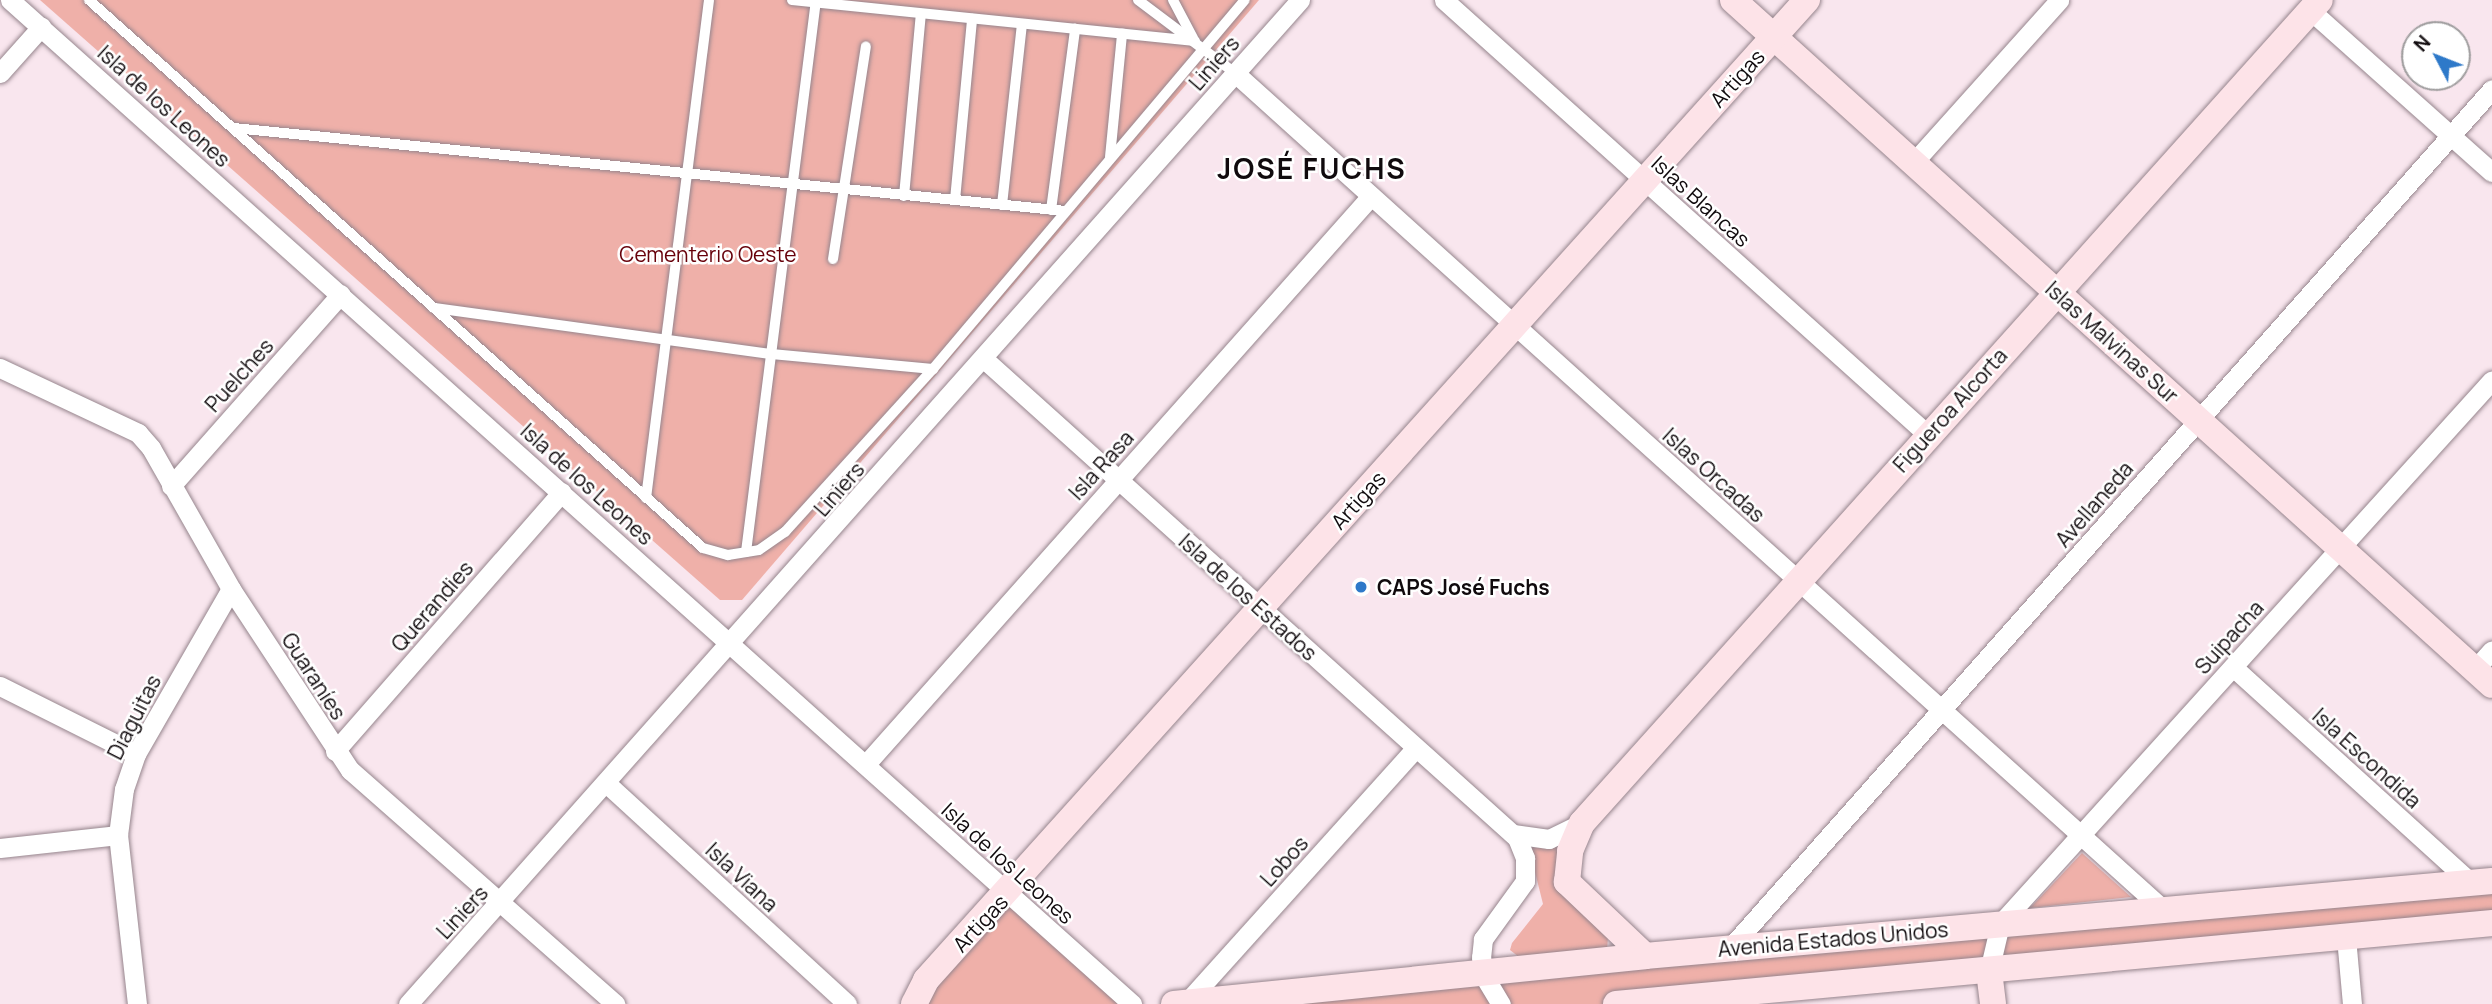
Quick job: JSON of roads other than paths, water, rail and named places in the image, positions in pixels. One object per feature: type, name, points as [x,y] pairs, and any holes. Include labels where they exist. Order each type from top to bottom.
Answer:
[{"type":"street","name":"Isla de los Leones","points":[[10,0],[732,643],[1132,1004]]},
{"type":"street","name":"Liniers","points":[[408,1004],[502,903],[1300,0]]},
{"type":"street","name":"Islas Blancas","points":[[1444,0],[1928,435]]},
{"type":"street","name":"Islas Malvinas Sur","points":[[1733,0],[2340,548],[2486,668]]},
{"type":"street","name":"Artigas","points":[[914,1004],[926,981],[1007,894],[1807,0]]},
{"type":"street","points":[[1913,163],[2059,0]]},
{"type":"street","points":[[2310,4],[2492,172]]},
{"type":"street","name":"Figueroa Alcorta","points":[[1582,823],[2057,292],[2310,4]]},
{"type":"street","points":[[0,73],[41,26]]},
{"type":"street","name":"Islas Orcadas","points":[[1235,73],[2164,910]]},
{"type":"street","name":"Avellaneda","points":[[1730,948],[2492,89]]},
{"type":"street","name":"Isla Rasa","points":[[866,764],[1371,195]]},
{"type":"street","name":"Puelches","points":[[170,486],[341,294]]},
{"type":"street","name":"Isla de los Estados","points":[[984,359],[1513,834],[1525,858],[1522,887],[1483,939],[1484,976]]},
{"type":"street","name":"Guaraníes","points":[[0,368],[138,433],[151,448],[170,486],[232,589],[335,751],[350,770],[615,1004]]},
{"type":"street","name":"Suipacha","points":[[2000,925],[2492,380]]},
{"type":"street","name":"Querandies","points":[[335,751],[562,492]]},
{"type":"street","name":"Diaguitas","points":[[137,1004],[118,835],[124,789],[136,754],[232,589]]},
{"type":"street","name":"Isla Escondida","points":[[2233,667],[2482,882]]},
{"type":"street","points":[[0,686],[136,754]]},
{"type":"street","name":"Lobos","points":[[1186,1003],[1416,748]]},
{"type":"street","name":"Isla Viana","points":[[606,783],[847,1004]]},
{"type":"street","points":[[1513,834],[1530,840],[1556,838],[1582,823]]},
{"type":"street","points":[[1582,823],[1570,850],[1567,882],[1645,956],[1647,1002]]},
{"type":"street","points":[[0,848],[118,835]]},
{"type":"street","name":"Avenida Estados Unidos","points":[[1174,1004],[1484,976],[1730,948],[2482,882]]},
{"type":"street","points":[[1616,1004],[2492,923]]},
{"type":"street","points":[[1993,1004],[1989,971],[2000,925]]},
{"type":"street","points":[[2346,937],[2352,1004]]},
{"type":"street","points":[[1484,976],[1501,1004]]},
{"type":"lane","points":[[89,0],[102,4],[233,128],[703,548],[728,555],[759,550],[785,532],[933,369],[1110,158],[1198,44],[1245,0]]},
{"type":"lane","points":[[646,498],[664,337],[709,0]]},
{"type":"lane","points":[[792,0],[1198,44]]},
{"type":"lane","points":[[1138,0],[1235,73]]},
{"type":"lane","points":[[1173,0],[1198,44]]},
{"type":"lane","points":[[746,552],[816,2]]},
{"type":"lane","points":[[904,195],[921,14]]},
{"type":"lane","points":[[955,200],[972,19]]},
{"type":"lane","points":[[1002,205],[1023,24]]},
{"type":"lane","points":[[1051,210],[1075,29]]},
{"type":"lane","points":[[1110,158],[1122,34]]},
{"type":"lane","points":[[833,259],[847,190],[866,47]]},
{"type":"lane","points":[[233,128],[1066,211]]},
{"type":"lane","points":[[434,308],[664,337],[771,354],[933,369]]},
{"type":"place","name":"CAPS José Fuchs","points":[[1361,587]]},
{"type":"district","name":"JOSÉ FUCHS","points":[[1312,168]]},
{"type":"park label","name":"Cementerio Oeste","points":[[708,254]]}]
